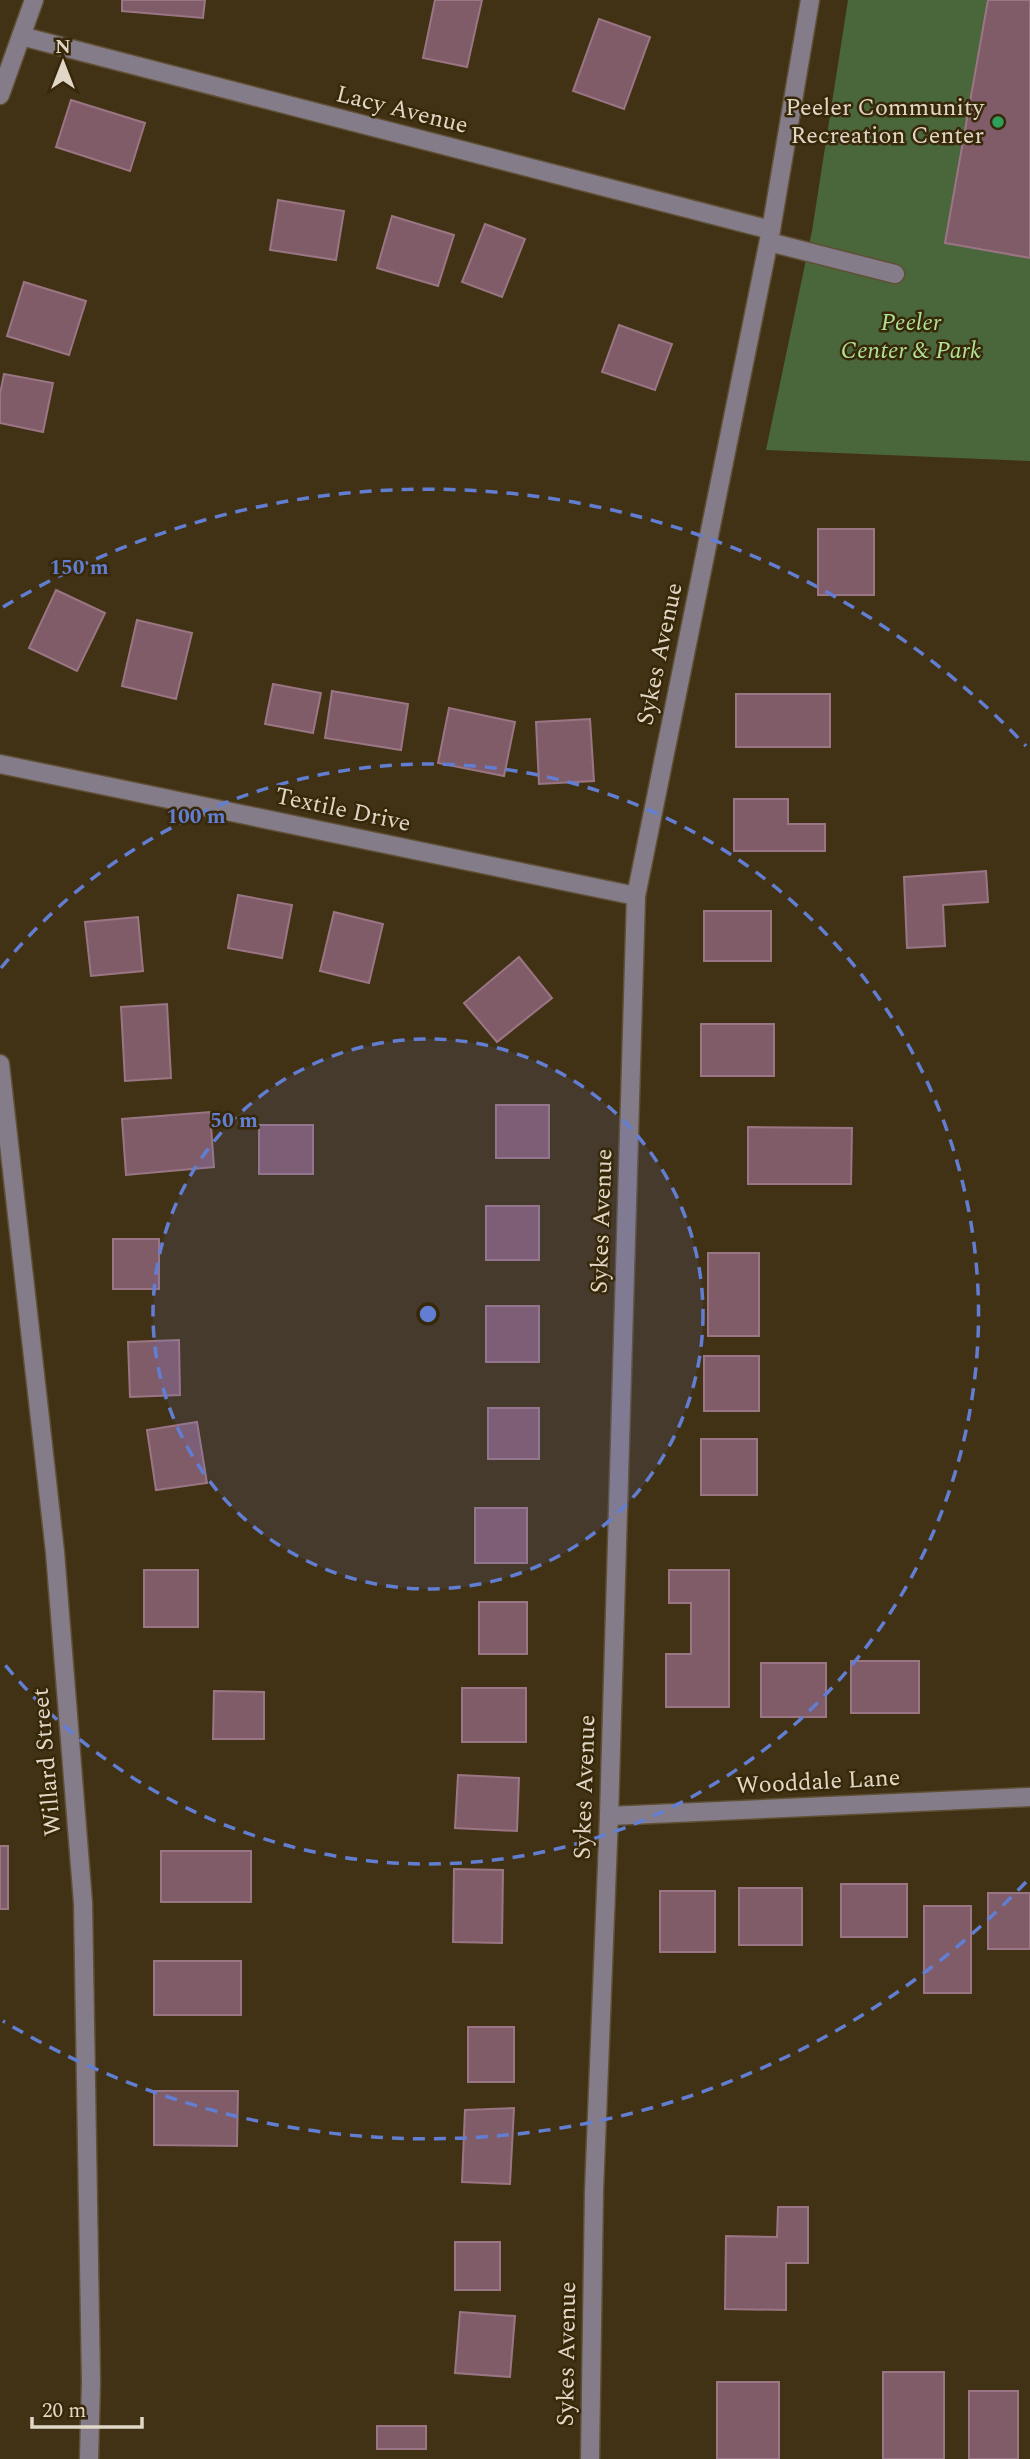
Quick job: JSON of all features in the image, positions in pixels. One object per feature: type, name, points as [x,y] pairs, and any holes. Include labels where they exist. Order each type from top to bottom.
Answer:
[{"type":"street","points":[[0,95],[34,0]]},
{"type":"street","name":"Sykes Avenue","points":[[590,2459],[594,2191],[609,1816],[636,896],[770,236],[810,0]]},
{"type":"street","name":"Lacy Avenue","points":[[21,36],[770,236],[895,274]]},
{"type":"street","name":"Textile Drive","points":[[0,764],[636,896]]},
{"type":"street","name":"Willard Street","points":[[0,1064],[55,1552],[83,1903],[91,2382],[89,2459]]},
{"type":"street","name":"Wooddale Lane","points":[[609,1816],[1030,1797]]},
{"type":"green space","name":"Peeler Center & Park","points":[[848,0],[1030,0],[1030,461],[766,450],[812,231]]},
{"type":"building","points":[[122,0],[205,0],[203,18],[122,11]]},
{"type":"building","points":[[435,0],[482,0],[467,67],[423,58]]},
{"type":"building","name":"Peeler Community Recreation Center","points":[[988,0],[1030,0],[1030,258],[945,243]]},
{"type":"building","points":[[599,19],[650,37],[624,109],[573,91]]},
{"type":"building","points":[[71,100],[145,123],[130,171],[56,147]]},
{"type":"building","points":[[278,200],[344,211],[336,260],[270,250]]},
{"type":"building","points":[[392,216],[454,235],[438,286],[377,268]]},
{"type":"building","points":[[485,224],[525,239],[502,297],[462,282]]},
{"type":"building","points":[[24,282],[86,301],[69,355],[7,336]]},
{"type":"building","points":[[619,325],[672,344],[655,390],[602,372]]},
{"type":"building","points":[[4,374],[53,383],[43,432],[0,423],[0,394]]},
{"type":"building","points":[[818,529],[874,529],[874,595],[818,595]]},
{"type":"building","points":[[56,590],[105,613],[77,671],[29,648]]},
{"type":"building","points":[[137,620],[192,633],[176,699],[122,686]]},
{"type":"building","points":[[273,684],[321,693],[313,733],[265,724]]},
{"type":"building","points":[[332,691],[408,704],[401,750],[325,738]]},
{"type":"building","points":[[736,694],[830,694],[830,747],[736,747]]},
{"type":"building","points":[[449,708],[515,722],[504,776],[438,763]]},
{"type":"building","points":[[590,719],[594,781],[539,784],[536,722]]},
{"type":"building","points":[[734,799],[788,799],[788,824],[825,824],[825,851],[734,851]]},
{"type":"building","points":[[986,871],[988,902],[943,905],[945,946],[907,948],[904,877]]},
{"type":"building","points":[[238,895],[292,905],[282,958],[228,948]]},
{"type":"building","points":[[704,911],[771,911],[771,961],[704,961]]},
{"type":"building","points":[[334,912],[383,924],[369,983],[320,971]]},
{"type":"building","points":[[138,917],[143,971],[91,976],[85,922]]},
{"type":"building","points":[[519,957],[552,998],[497,1042],[464,1003]]},
{"type":"building","points":[[167,1004],[171,1078],[125,1081],[121,1007]]},
{"type":"building","points":[[701,1024],[774,1024],[774,1076],[701,1076]]},
{"type":"building","points":[[496,1105],[549,1105],[549,1158],[496,1158]]},
{"type":"building","points":[[210,1112],[214,1167],[126,1175],[122,1119]]},
{"type":"building","points":[[259,1125],[313,1125],[313,1174],[259,1174]]},
{"type":"building","points":[[748,1127],[852,1128],[851,1184],[748,1184]]},
{"type":"building","points":[[486,1206],[539,1206],[539,1260],[486,1260]]},
{"type":"building","points":[[113,1239],[159,1239],[159,1289],[113,1289]]},
{"type":"building","points":[[708,1253],[759,1253],[759,1336],[708,1336]]},
{"type":"building","points":[[486,1306],[539,1306],[539,1362],[486,1362]]},
{"type":"building","points":[[179,1340],[180,1395],[130,1397],[128,1342]]},
{"type":"building","points":[[704,1356],[759,1356],[759,1411],[704,1411]]},
{"type":"building","points":[[488,1408],[539,1408],[539,1459],[488,1459]]},
{"type":"building","points":[[197,1422],[207,1483],[156,1490],[147,1430]]},
{"type":"building","points":[[701,1439],[757,1439],[757,1495],[701,1495]]},
{"type":"building","points":[[475,1508],[527,1508],[527,1563],[475,1563]]},
{"type":"building","points":[[144,1570],[198,1570],[198,1627],[144,1627]]},
{"type":"building","points":[[669,1570],[729,1570],[729,1707],[666,1707],[666,1654],[691,1654],[691,1603],[669,1603]]},
{"type":"building","points":[[479,1602],[527,1602],[527,1654],[479,1654]]},
{"type":"building","points":[[851,1661],[919,1661],[919,1713],[851,1713]]},
{"type":"building","points":[[761,1663],[826,1663],[826,1717],[761,1717]]},
{"type":"building","points":[[462,1688],[526,1688],[526,1742],[462,1742]]},
{"type":"building","points":[[214,1691],[264,1692],[264,1739],[213,1739]]},
{"type":"building","points":[[458,1775],[519,1778],[517,1831],[455,1828]]},
{"type":"building","points":[[0,1846],[8,1846],[8,1909],[0,1909]]},
{"type":"building","points":[[161,1851],[251,1851],[251,1902],[161,1902]]},
{"type":"building","points":[[454,1869],[503,1870],[502,1943],[453,1942]]},
{"type":"building","points":[[841,1884],[907,1884],[907,1937],[841,1937]]},
{"type":"building","points":[[739,1888],[802,1888],[802,1945],[739,1945]]},
{"type":"building","points":[[660,1891],[715,1891],[715,1952],[660,1952]]},
{"type":"building","points":[[988,1893],[1030,1893],[1030,1949],[988,1949]]},
{"type":"building","points":[[924,1906],[971,1906],[971,1993],[924,1993]]},
{"type":"building","points":[[154,1961],[241,1961],[241,2015],[154,2015]]},
{"type":"building","points":[[468,2027],[514,2027],[514,2082],[468,2082]]},
{"type":"building","points":[[154,2091],[238,2091],[237,2146],[154,2145]]},
{"type":"building","points":[[514,2108],[510,2184],[462,2182],[465,2110]]},
{"type":"building","points":[[778,2207],[808,2207],[808,2263],[786,2263],[786,2310],[725,2309],[726,2236],[777,2237]]},
{"type":"building","points":[[455,2242],[500,2242],[500,2290],[455,2290]]},
{"type":"building","points":[[460,2312],[515,2316],[510,2377],[455,2373]]},
{"type":"building","points":[[883,2372],[944,2372],[944,2459],[883,2459]]},
{"type":"building","points":[[717,2382],[779,2382],[779,2459],[717,2459]]},
{"type":"building","points":[[969,2391],[1018,2391],[1018,2459],[969,2459]]},
{"type":"building","points":[[377,2426],[426,2426],[426,2449],[377,2449]]},
{"type":"place","name":"Peeler Community Recreation Center","points":[[998,122]]}]
